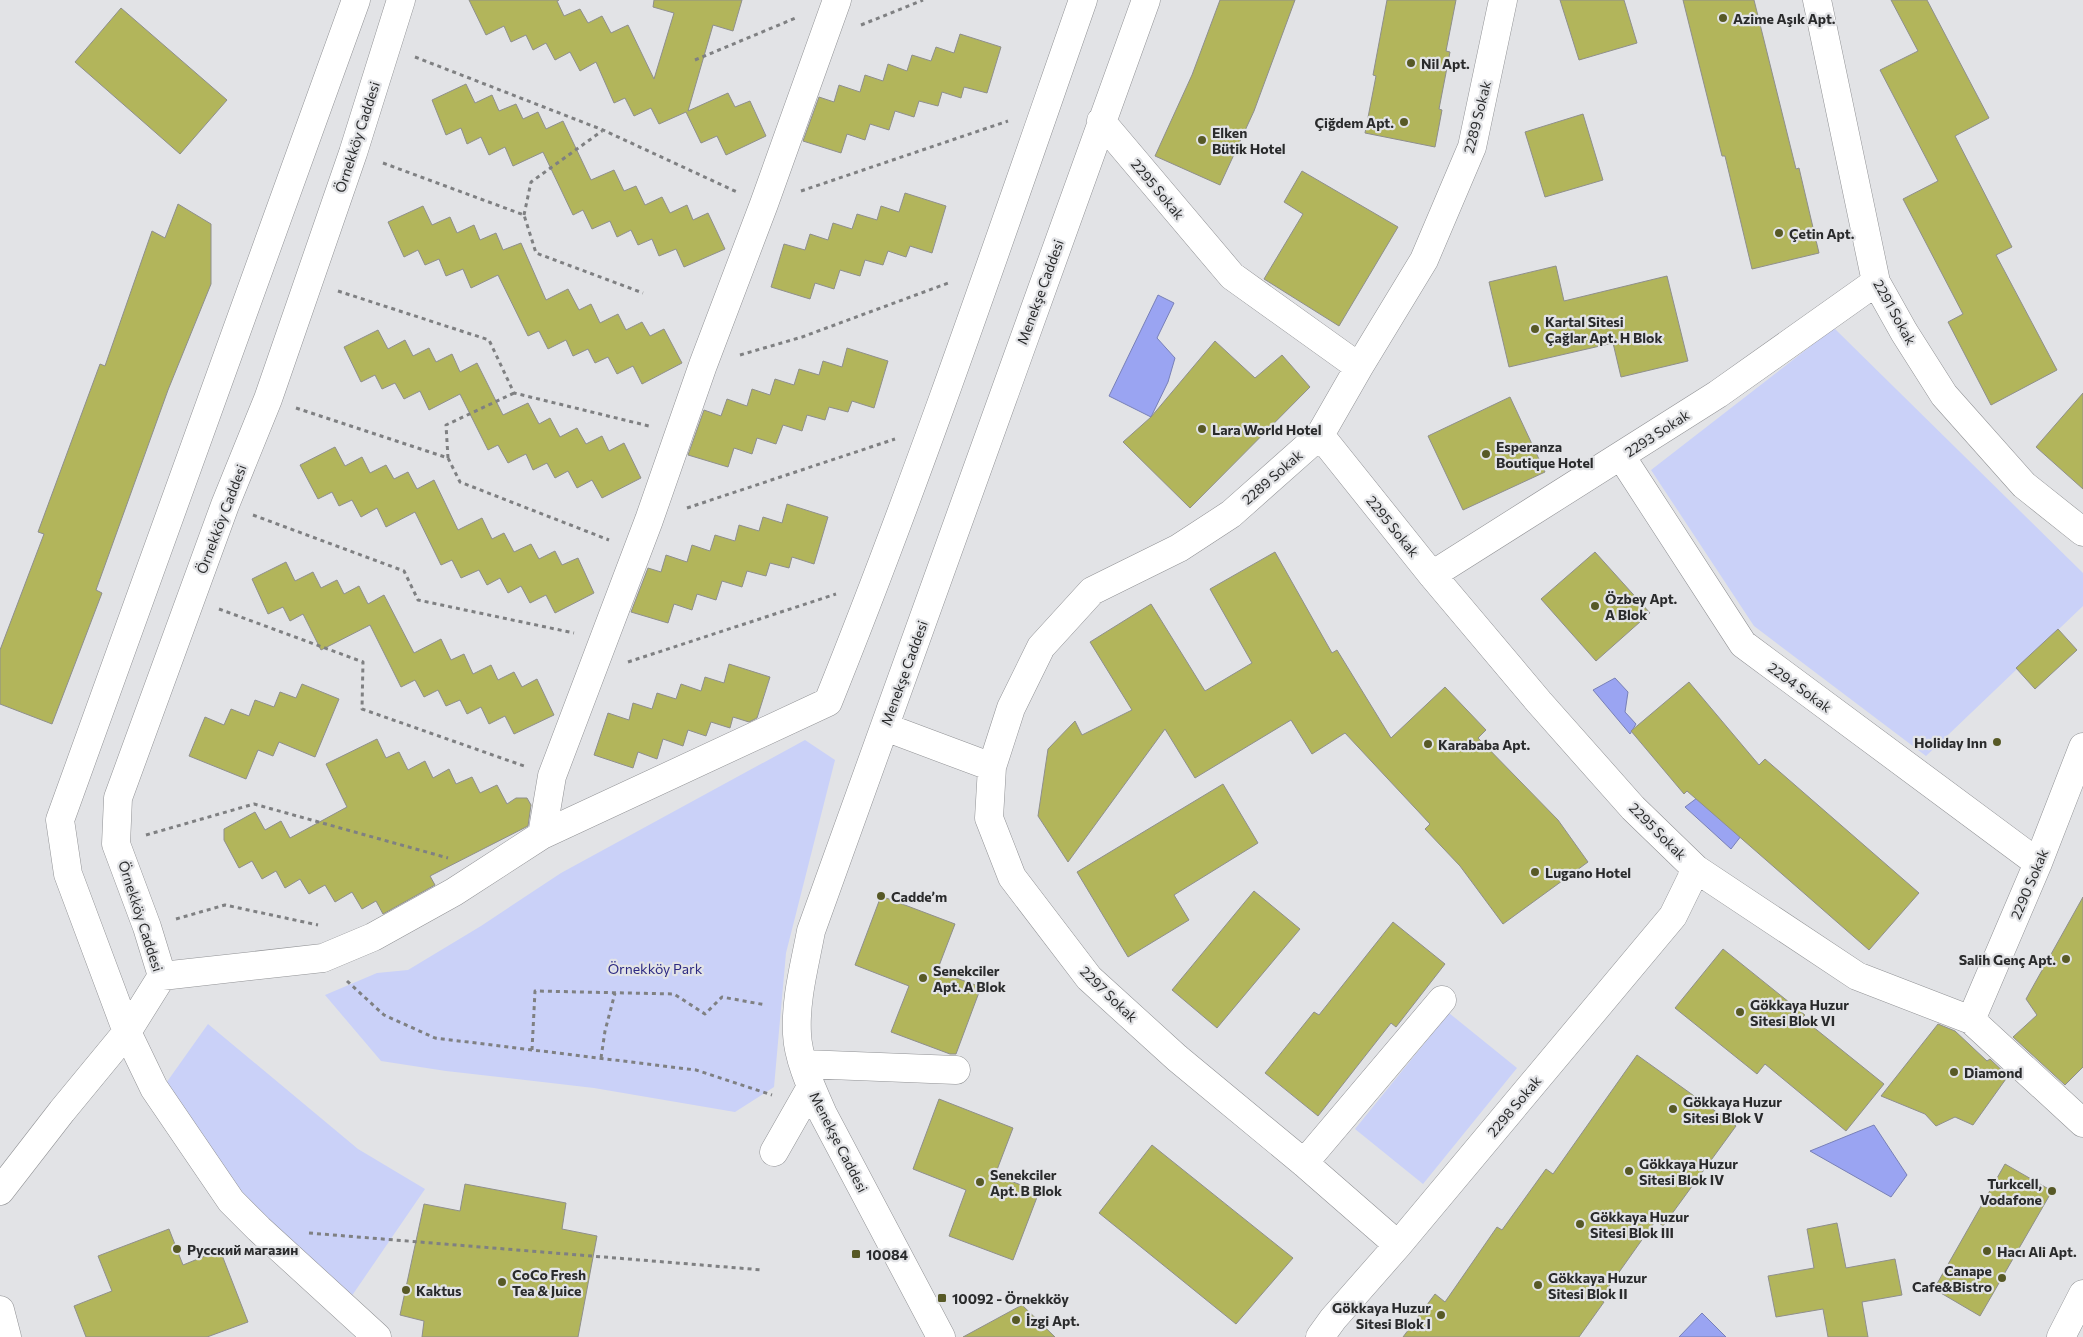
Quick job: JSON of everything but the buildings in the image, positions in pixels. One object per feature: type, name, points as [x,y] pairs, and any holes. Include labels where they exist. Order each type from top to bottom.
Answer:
[{"type":"street","points":[[356,0],[60,820],[68,874],[127,1032],[154,1088],[232,1201],[259,1229],[377,1337]]},
{"type":"street","name":"Örnekköy Caddesi","points":[[0,1191],[127,1032],[162,976],[147,927],[116,844],[118,798],[190,598],[268,399],[353,152],[401,0]]},
{"type":"street","points":[[542,835],[552,776],[649,520],[703,365],[764,204],[837,0]]},
{"type":"street","points":[[162,976],[323,958],[373,937],[454,892],[542,835],[828,702],[877,580],[934,426],[1083,0]]},
{"type":"street","name":"Menekşe Caddesi","points":[[941,1337],[823,1114],[806,1086],[797,1036],[797,1009],[811,931],[1146,0]]},
{"type":"street","name":"2289 Sokak","points":[[992,767],[1011,708],[1041,646],[1092,591],[1179,548],[1231,514],[1320,435],[1424,260],[1472,146],[1503,0]]},
{"type":"street","name":"2291 Sokak","points":[[1817,0],[1876,282],[1904,332],[1944,395],[2024,485],[2083,532]]},
{"type":"street","name":"2295 Sokak","points":[[1101,121],[1232,276],[1359,367]]},
{"type":"street","name":"2293 Sokak","points":[[1432,575],[1718,394],[1876,282]]},
{"type":"street","name":"2295 Sokak","points":[[1320,435],[1432,575],[1539,702],[1634,808],[1696,869],[1857,976],[1971,1020],[2083,1122]]},
{"type":"street","name":"2294 Sokak","points":[[1621,456],[1743,644],[2038,863]]},
{"type":"street","points":[[885,727],[992,767]]},
{"type":"street","name":"2290 Sokak","points":[[1971,1020],[2038,863],[2083,747]]},
{"type":"street","name":"2297 Sokak","points":[[992,767],[988,818],[1012,877],[1089,978],[1177,1058],[1304,1163],[1398,1245]]},
{"type":"street","name":"2298 Sokak","points":[[1320,1337],[1333,1319],[1398,1245],[1672,916],[1696,869]]},
{"type":"street","points":[[1304,1163],[1442,1000]]},
{"type":"street","points":[[774,1152],[806,1086],[956,1070]]},
{"type":"street","points":[[2060,1337],[2083,1294]]},
{"type":"street","points":[[0,1310],[7,1337]]},
{"type":"path","points":[[695,60],[837,0]]},
{"type":"path","points":[[821,41],[923,0]]},
{"type":"path","points":[[386,46],[602,130],[764,204],[1008,122],[1046,106]]},
{"type":"path","points":[[602,130],[531,182],[524,215],[536,253],[642,293]]},
{"type":"path","points":[[353,152],[524,215]]},
{"type":"path","points":[[703,365],[802,338],[990,268]]},
{"type":"path","points":[[308,281],[490,340],[514,393]]},
{"type":"path","points":[[637,551],[460,482],[448,458],[446,426],[514,393],[679,433]]},
{"type":"path","points":[[268,399],[448,458]]},
{"type":"path","points":[[649,520],[934,426]]},
{"type":"path","points":[[225,505],[404,571],[418,600],[604,639]]},
{"type":"path","points":[[591,674],[877,580]]},
{"type":"path","points":[[190,598],[363,662],[362,709],[552,776]]},
{"type":"path","points":[[116,844],[254,804],[490,869]]},
{"type":"path","points":[[147,927],[225,905],[326,927]]},
{"type":"path","points":[[323,958],[384,1015],[436,1038],[696,1070],[806,1086]]},
{"type":"path","points":[[532,1050],[535,991],[674,994],[705,1014],[722,998],[797,1009]]},
{"type":"path","points":[[601,1058],[605,1031],[615,993]]},
{"type":"path","points":[[308,1233],[763,1270]]},
{"type":"green space","points":[[1834,328],[2083,573],[2083,606],[1926,756],[1754,626],[1651,470]]},
{"type":"green space","name":"Örnekköy Park","points":[[805,740],[835,760],[786,953],[774,1087],[735,1112],[594,1088],[446,1071],[381,1061],[325,995],[377,973],[408,970],[481,926],[561,873]]},
{"type":"green space","points":[[1449,1013],[1517,1068],[1423,1184],[1355,1129]]},
{"type":"green space","points":[[208,1024],[358,1149],[425,1189],[349,1300],[223,1174],[164,1086]]},
{"type":"water","points":[[1158,295],[1174,303],[1157,338],[1175,358],[1168,382],[1151,417],[1109,396]]},
{"type":"water","points":[[1615,678],[1628,692],[1625,712],[1636,724],[1630,734],[1593,690]]},
{"type":"water","points":[[1705,792],[1748,827],[1731,849],[1685,807]]},
{"type":"water","points":[[1874,1125],[1907,1175],[1891,1197],[1810,1151]]},
{"type":"water","points":[[1702,1313],[1726,1337],[1679,1337]]},
{"type":"place","name":"Azime Aşık Apt.","points":[[1723,18]]},
{"type":"place","name":"Nil Apt.","points":[[1411,63]]},
{"type":"place","name":"Çiğdem Apt.","points":[[1404,122]]},
{"type":"place","name":"Elken Bütik Hotel","points":[[1202,140]]},
{"type":"place","name":"Çetin Apt.","points":[[1779,233]]},
{"type":"place","name":"Kartal Sitesi Çağlar Apt. H Blok","points":[[1535,329]]},
{"type":"place","name":"Lara World Hotel","points":[[1202,429]]},
{"type":"place","name":"Esperanza Boutique Hotel","points":[[1486,454]]},
{"type":"place","name":"Özbey Apt. A Blok","points":[[1595,606]]},
{"type":"place","name":"Holiday Inn","points":[[1997,742]]},
{"type":"place","name":"Karababa Apt.","points":[[1428,744]]},
{"type":"place","name":"Lugano Hotel","points":[[1535,872]]},
{"type":"place","name":"Cadde’m","points":[[881,896]]},
{"type":"place","name":"Salih Genç Apt.","points":[[2066,959]]},
{"type":"place","name":"Senekciler Apt. A Blok","points":[[923,978]]},
{"type":"place","name":"Gökkaya Huzur Sitesi Blok VI","points":[[1740,1012]]},
{"type":"place","name":"Diamond","points":[[1954,1072]]},
{"type":"place","name":"Gökkaya Huzur Sitesi Blok V","points":[[1673,1109]]},
{"type":"place","name":"Gökkaya Huzur Sitesi Blok IV","points":[[1629,1171]]},
{"type":"place","name":"Senekciler Apt. B Blok","points":[[980,1182]]},
{"type":"place","name":"Turkcell, Vodafone","points":[[2052,1191]]},
{"type":"place","name":"Gökkaya Huzur Sitesi Blok III","points":[[1580,1224]]},
{"type":"place","name":"Русский магазин","points":[[177,1249]]},
{"type":"place","name":"Hacı Ali Apt.","points":[[1987,1251]]},
{"type":"place","name":"10084","points":[[856,1254]]},
{"type":"place","name":"Canape Cafe&Bistro","points":[[2002,1278]]},
{"type":"place","name":"CoCo Fresh Tea & Juice","points":[[502,1282]]},
{"type":"place","name":"Gökkaya Huzur Sitesi Blok II","points":[[1538,1285]]},
{"type":"place","name":"Kaktus","points":[[406,1290]]},
{"type":"place","name":"10092 - Örnekköy","points":[[942,1298]]},
{"type":"place","name":"Gökkaya Huzur Sitesi Blok I","points":[[1441,1315]]},
{"type":"place","name":"İzgi Apt.","points":[[1016,1320]]}]
